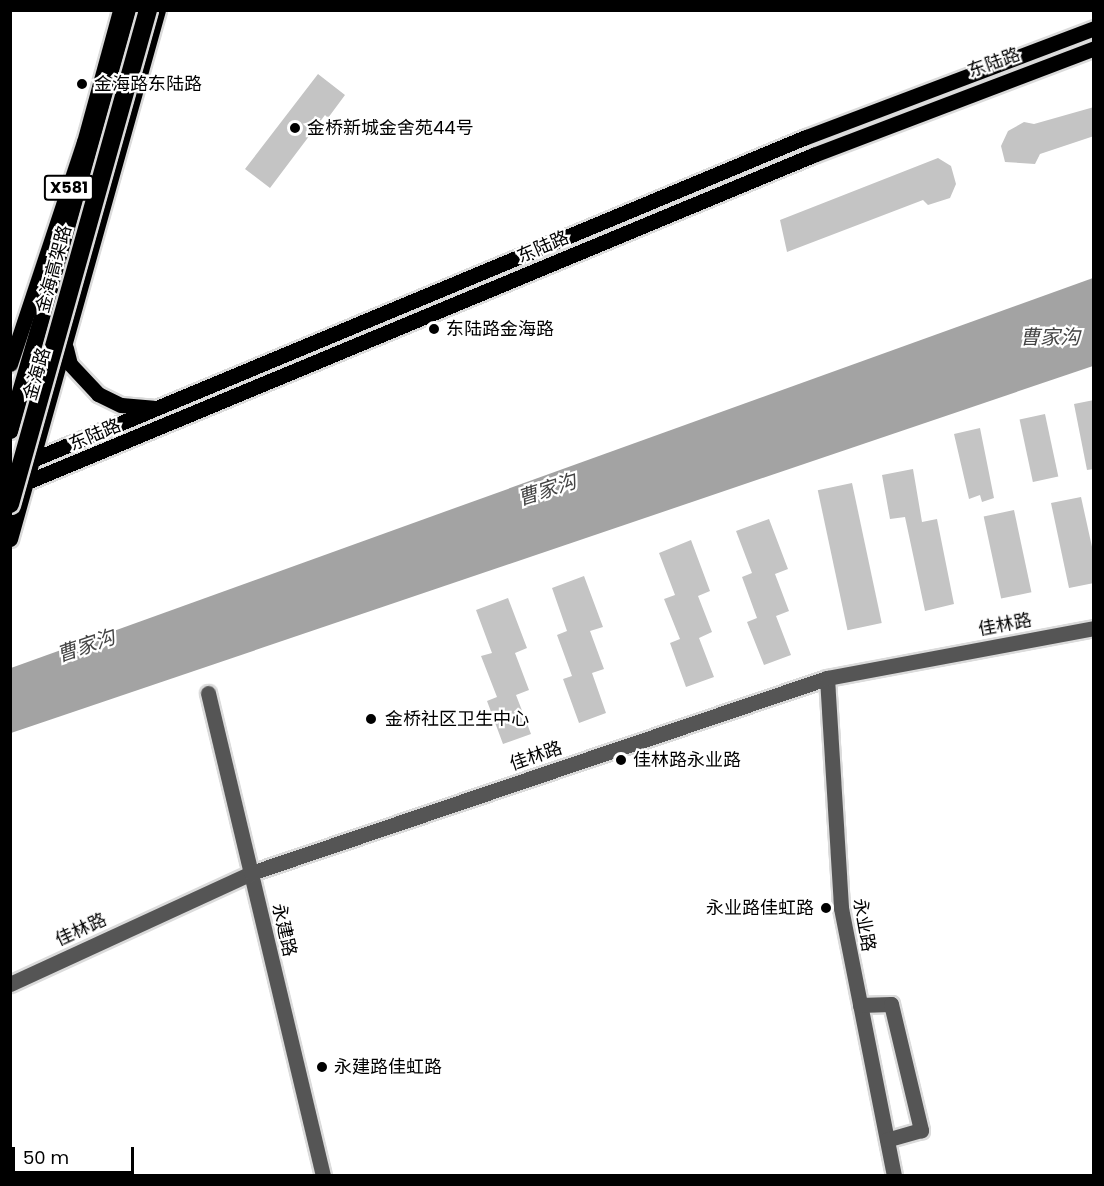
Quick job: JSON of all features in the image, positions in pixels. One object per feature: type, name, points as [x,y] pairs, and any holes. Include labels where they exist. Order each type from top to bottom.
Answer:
[{"type":"highway","name":"金海高架路","points":[[10,430],[134,10]]},
{"type":"highway","name":"金海高架路","points":[[10,504],[148,10]]},
{"type":"highway","points":[[10,421],[46,313]]},
{"type":"main road","name":"金海路","points":[[10,364],[84,142],[120,10]]},
{"type":"main road","name":"金海路","points":[[10,539],[73,321],[158,10]]},
{"type":"main road","name":"东陆路","points":[[10,469],[806,137],[1094,28]]},
{"type":"main road","name":"东陆路","points":[[10,489],[813,155],[1094,48]]},
{"type":"main road","points":[[73,321],[65,353],[88,386],[121,405],[159,408]]},
{"type":"street","name":"佳林路","points":[[10,984],[251,873],[827,678],[1094,628]]},
{"type":"street","name":"永业路","points":[[827,678],[838,882],[894,1176]]},
{"type":"street","name":"永建路","points":[[207,693],[323,1176]]},
{"type":"street","points":[[860,1005],[891,1004],[921,1130],[887,1140]]},
{"type":"water","name":"曹家沟","points":[[1093,278],[1093,366],[11,733],[11,668]]},
{"type":"building","name":"金桥新城金舍苑44号","points":[[318,74],[345,95],[328,118],[325,115],[270,188],[245,169]]},
{"type":"building","points":[[1094,107],[1094,136],[1040,154],[1035,164],[1005,162],[1001,146],[1008,131],[1024,122],[1034,124]]},
{"type":"building","points":[[938,158],[951,166],[956,184],[950,198],[928,205],[923,200],[787,252],[780,220]]},
{"type":"building","points":[[1094,400],[1094,469],[1087,470],[1074,404]]},
{"type":"building","points":[[1045,414],[1058,477],[1033,482],[1020,419]]},
{"type":"building","points":[[980,428],[994,498],[982,502],[980,495],[969,499],[954,434]]},
{"type":"building","points":[[913,469],[922,522],[937,519],[954,604],[925,611],[905,517],[890,519],[882,475]]},
{"type":"building","points":[[852,483],[882,623],[847,630],[818,490]]},
{"type":"building","points":[[1081,497],[1094,556],[1094,583],[1069,588],[1051,503]]},
{"type":"building","points":[[1014,510],[1031,592],[1001,599],[984,516]]},
{"type":"building","points":[[769,519],[788,569],[775,574],[789,611],[776,616],[791,655],[764,665],[747,622],[757,618],[742,577],[752,573],[736,531]]},
{"type":"building","points":[[691,540],[710,591],[698,596],[712,632],[699,638],[714,677],[686,687],[670,643],[680,639],[664,599],[675,595],[659,553]]},
{"type":"building","points":[[584,576],[603,627],[590,631],[604,669],[592,673],[606,713],[579,723],[563,679],[572,676],[557,635],[567,631],[552,588]]},
{"type":"building","points":[[508,598],[527,648],[515,653],[529,690],[516,695],[531,734],[503,744],[487,701],[497,697],[481,656],[492,653],[476,610]]},
{"type":"place","name":"金海路东陆路","points":[[82,84]]},
{"type":"place","name":"金桥新城金舍苑44号","points":[[295,128]]},
{"type":"place","name":"东陆路金海路","points":[[434,329]]},
{"type":"place","name":"金桥社区卫生中心","points":[[371,719]]},
{"type":"place","name":"佳林路永业路","points":[[621,760]]},
{"type":"place","name":"永业路佳虹路","points":[[826,908]]},
{"type":"place","name":"永建路佳虹路","points":[[322,1067]]}]
